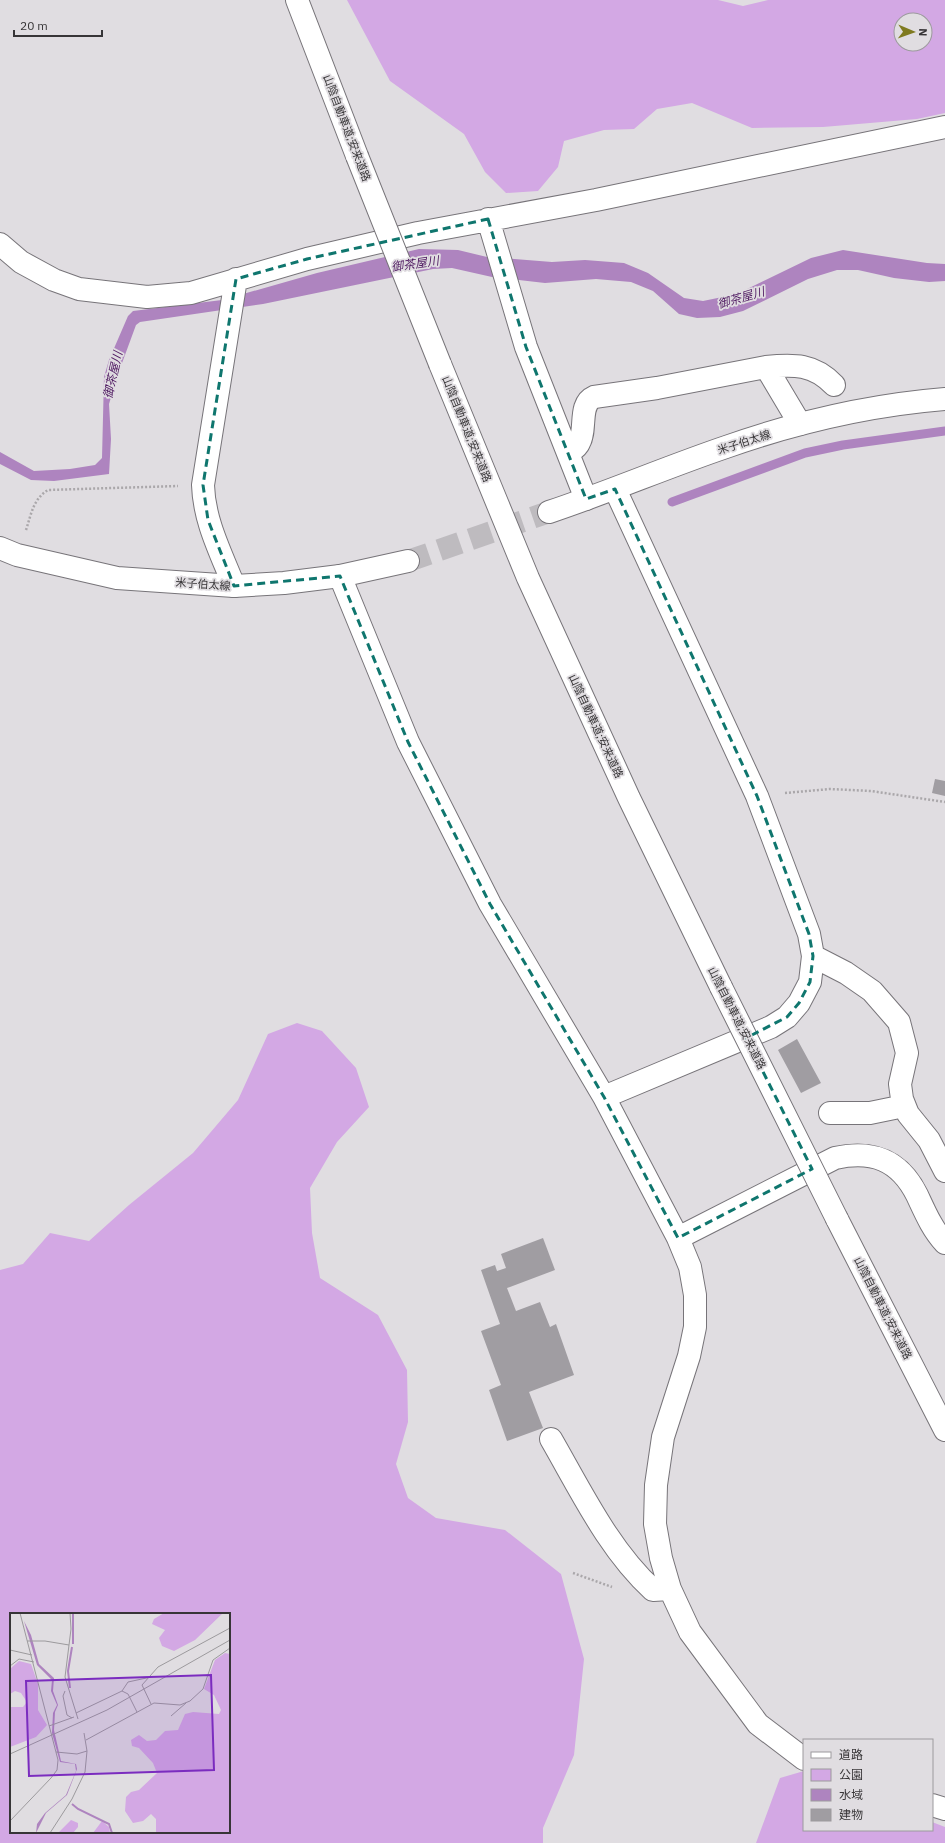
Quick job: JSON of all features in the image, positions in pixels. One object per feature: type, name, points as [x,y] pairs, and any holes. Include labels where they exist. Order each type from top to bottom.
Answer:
[{"type":"main road","name":"山陰自動車道;安来道路","points":[[297,0],[440,364],[528,578],[629,798],[721,988],[945,1430]]},
{"type":"main road","points":[[0,244],[21,262],[54,280],[79,289],[147,297],[191,293],[235,285],[307,259],[418,233],[596,200],[945,127]]},
{"type":"main road","points":[[488,220],[526,347],[586,500]]},
{"type":"main road","points":[[234,586],[208,520],[204,502],[203,485],[235,285]]},
{"type":"main road","points":[[568,453],[576,448],[580,443],[586,404],[588,400],[783,365],[809,368],[825,376],[834,385]]},
{"type":"main road","points":[[766,367],[800,424]]},
{"type":"main road","name":"米子伯太線","points":[[550,512],[586,500],[726,447],[800,424],[878,407],[945,399]]},
{"type":"main road","points":[[604,1097],[771,1027],[787,1016],[799,1003],[810,982],[813,956],[809,934],[757,796],[615,489]]},
{"type":"main road","name":"米子伯太線","points":[[9,552],[117,578],[234,586],[284,583],[340,576],[408,561]]},
{"type":"main road","points":[[340,576],[408,742],[483,890],[604,1097],[678,1238],[690,1267],[695,1295],[695,1327],[689,1356],[663,1437],[656,1485],[655,1524],[661,1558],[670,1589],[690,1632],[758,1724],[803,1758]]},
{"type":"main road","points":[[813,956],[846,973],[872,991],[899,1022],[907,1053],[900,1084],[904,1106],[908,1114],[929,1140],[945,1171]]},
{"type":"main road","points":[[830,1113],[870,1113],[904,1106]]},
{"type":"main road","points":[[678,1238],[834,1158],[851,1155],[866,1155],[882,1159],[896,1166],[905,1174],[931,1226],[945,1243]]},
{"type":"main road","points":[[551,1439],[606,1533],[642,1580],[654,1590],[670,1589]]},
{"type":"main road","points":[[933,1805],[945,1809]]},
{"type":"path","points":[[9,552],[36,500],[41,494],[48,490],[203,485]]},
{"type":"path","points":[[757,796],[830,789],[871,791],[945,802]]},
{"type":"highlighted area","points":[[488,219],[526,347],[586,499],[615,489],[757,796],[809,934],[813,956],[810,982],[799,1003],[787,1017],[746,1038],[812,1169],[678,1238],[604,1097],[490,904],[408,742],[340,576],[234,586],[208,520],[203,485],[236,279],[307,259]]},
{"type":"green space","points":[[347,0],[718,0],[743,6],[768,0],[945,0],[945,113],[917,119],[823,127],[752,128],[692,103],[657,109],[634,129],[604,130],[564,141],[558,167],[538,191],[506,193],[485,172],[464,134],[390,81]]},
{"type":"green space","points":[[297,1023],[322,1031],[356,1068],[369,1107],[337,1142],[310,1188],[312,1233],[320,1278],[378,1315],[407,1370],[408,1422],[396,1464],[408,1498],[436,1518],[505,1530],[561,1574],[584,1659],[574,1755],[543,1828],[543,1843],[0,1843],[0,1270],[23,1264],[50,1233],[89,1241],[129,1205],[193,1153],[238,1100],[268,1034]]},
{"type":"green space","points":[[803,1771],[803,1831],[933,1831],[933,1822],[945,1827],[945,1843],[756,1843],[780,1778]]},
{"type":"water","name":"御茶屋川","points":[[419,249],[458,250],[487,257],[552,262],[585,260],[624,263],[648,273],[684,298],[703,301],[737,294],[811,258],[843,250],[927,263],[945,264],[945,281],[929,282],[894,278],[858,270],[837,270],[808,279],[743,311],[720,317],[697,318],[679,314],[653,291],[631,282],[596,279],[545,283],[492,277],[452,268],[433,269],[263,304],[140,322],[136,325],[109,404],[111,439],[109,474],[54,481],[31,480],[0,464],[0,452],[34,471],[70,469],[95,465],[102,458],[104,377],[109,360],[128,316],[133,311],[222,300],[317,273]]},
{"type":"building","points":[[935,779],[945,781],[945,796],[932,793]]},
{"type":"building","points":[[797,1039],[821,1083],[801,1093],[778,1050]]},
{"type":"building","points":[[543,1238],[555,1270],[507,1288],[516,1311],[540,1302],[550,1327],[556,1324],[574,1375],[529,1392],[543,1428],[507,1441],[489,1390],[501,1385],[481,1331],[500,1324],[481,1270],[495,1265],[497,1271],[506,1268],[501,1254]]},
{"type":"waterway","points":[[672,502],[805,453],[843,445],[945,431]]},
{"type":"tunnel","points":[[408,561],[549,512]]}]
